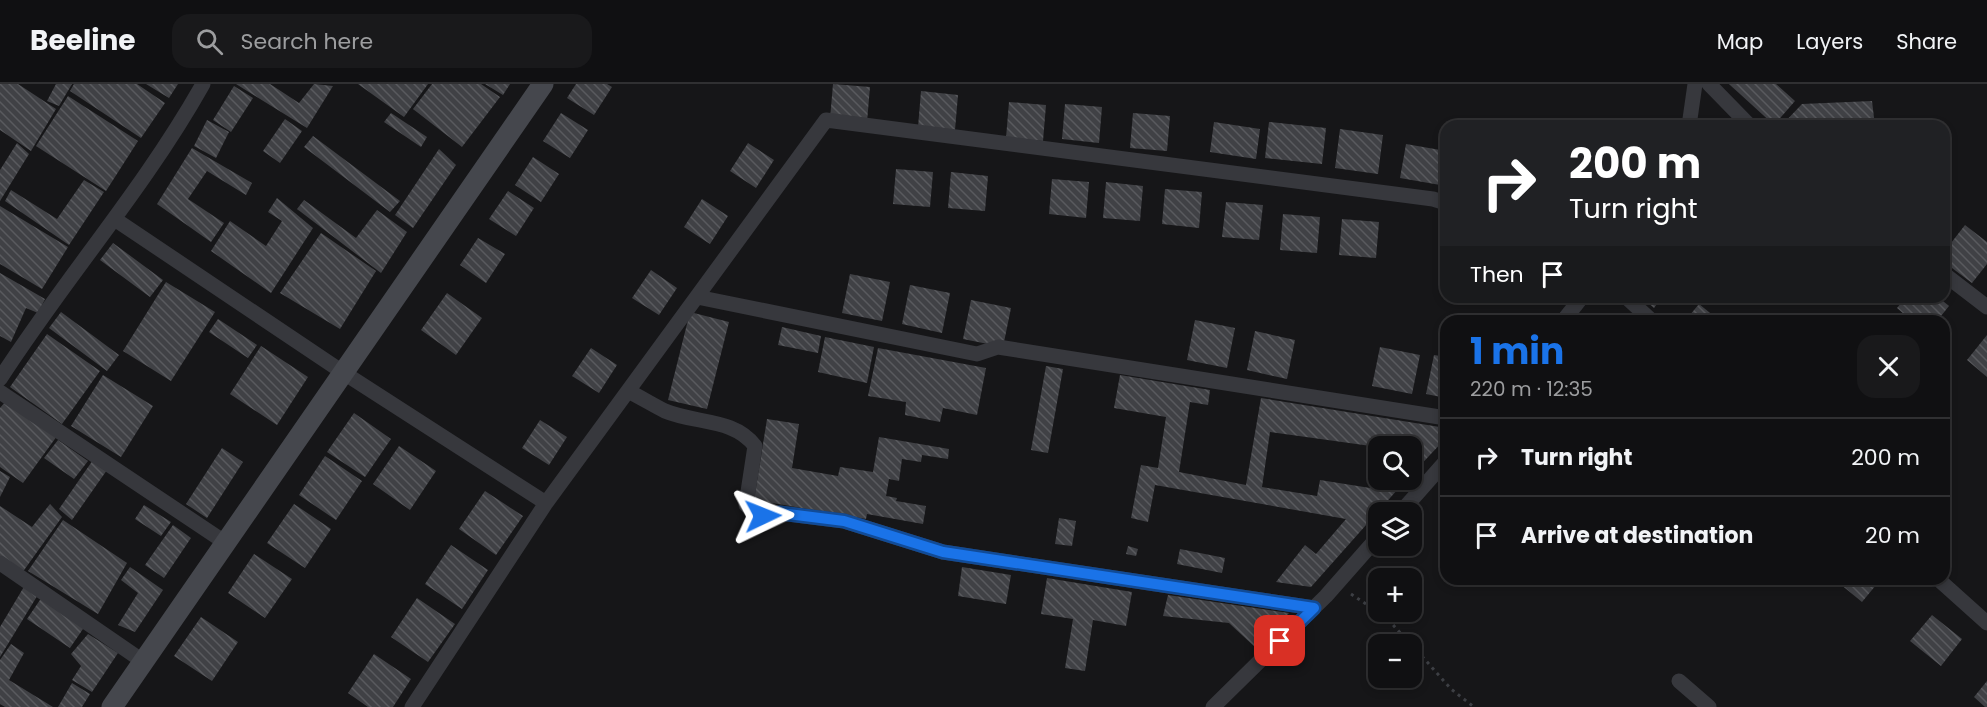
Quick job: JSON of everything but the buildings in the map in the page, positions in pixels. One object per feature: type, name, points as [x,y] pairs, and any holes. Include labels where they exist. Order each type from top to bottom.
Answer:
[{"type":"main road","points":[[112,707],[543,84]]},
{"type":"street","points":[[0,379],[57,295],[116,220],[178,128],[203,84]]},
{"type":"street","points":[[1690,120],[1695,84]]},
{"type":"street","points":[[1710,84],[1744,120]]},
{"type":"street","points":[[412,707],[546,502],[826,120],[1440,201]]},
{"type":"street","points":[[116,220],[344,373],[546,502]]},
{"type":"street","points":[[1950,279],[1987,307]]},
{"type":"street","points":[[697,297],[977,354],[998,348],[1440,417]]},
{"type":"street","points":[[1568,315],[1577,303]]},
{"type":"street","points":[[1633,303],[1646,315]]},
{"type":"street","points":[[628,391],[667,412],[728,426],[746,434],[755,447],[746,505],[763,516],[780,513],[844,521],[943,552],[1314,608]]},
{"type":"street","points":[[0,392],[226,543]]},
{"type":"street","points":[[1410,502],[1440,468]]},
{"type":"street","points":[[1213,707],[1314,608],[1368,548]]},
{"type":"street","points":[[0,563],[144,662]]},
{"type":"street","points":[[1945,585],[1987,623]]},
{"type":"street","points":[[1679,681],[1709,707]]},
{"type":"path","points":[[1337,584],[1387,618],[1401,634]]},
{"type":"path","points":[[1422,657],[1451,689],[1474,707]]},
{"type":"route","points":[[763,516],[780,513],[844,521],[870,527],[943,552],[1314,608],[1280,641]]}]
